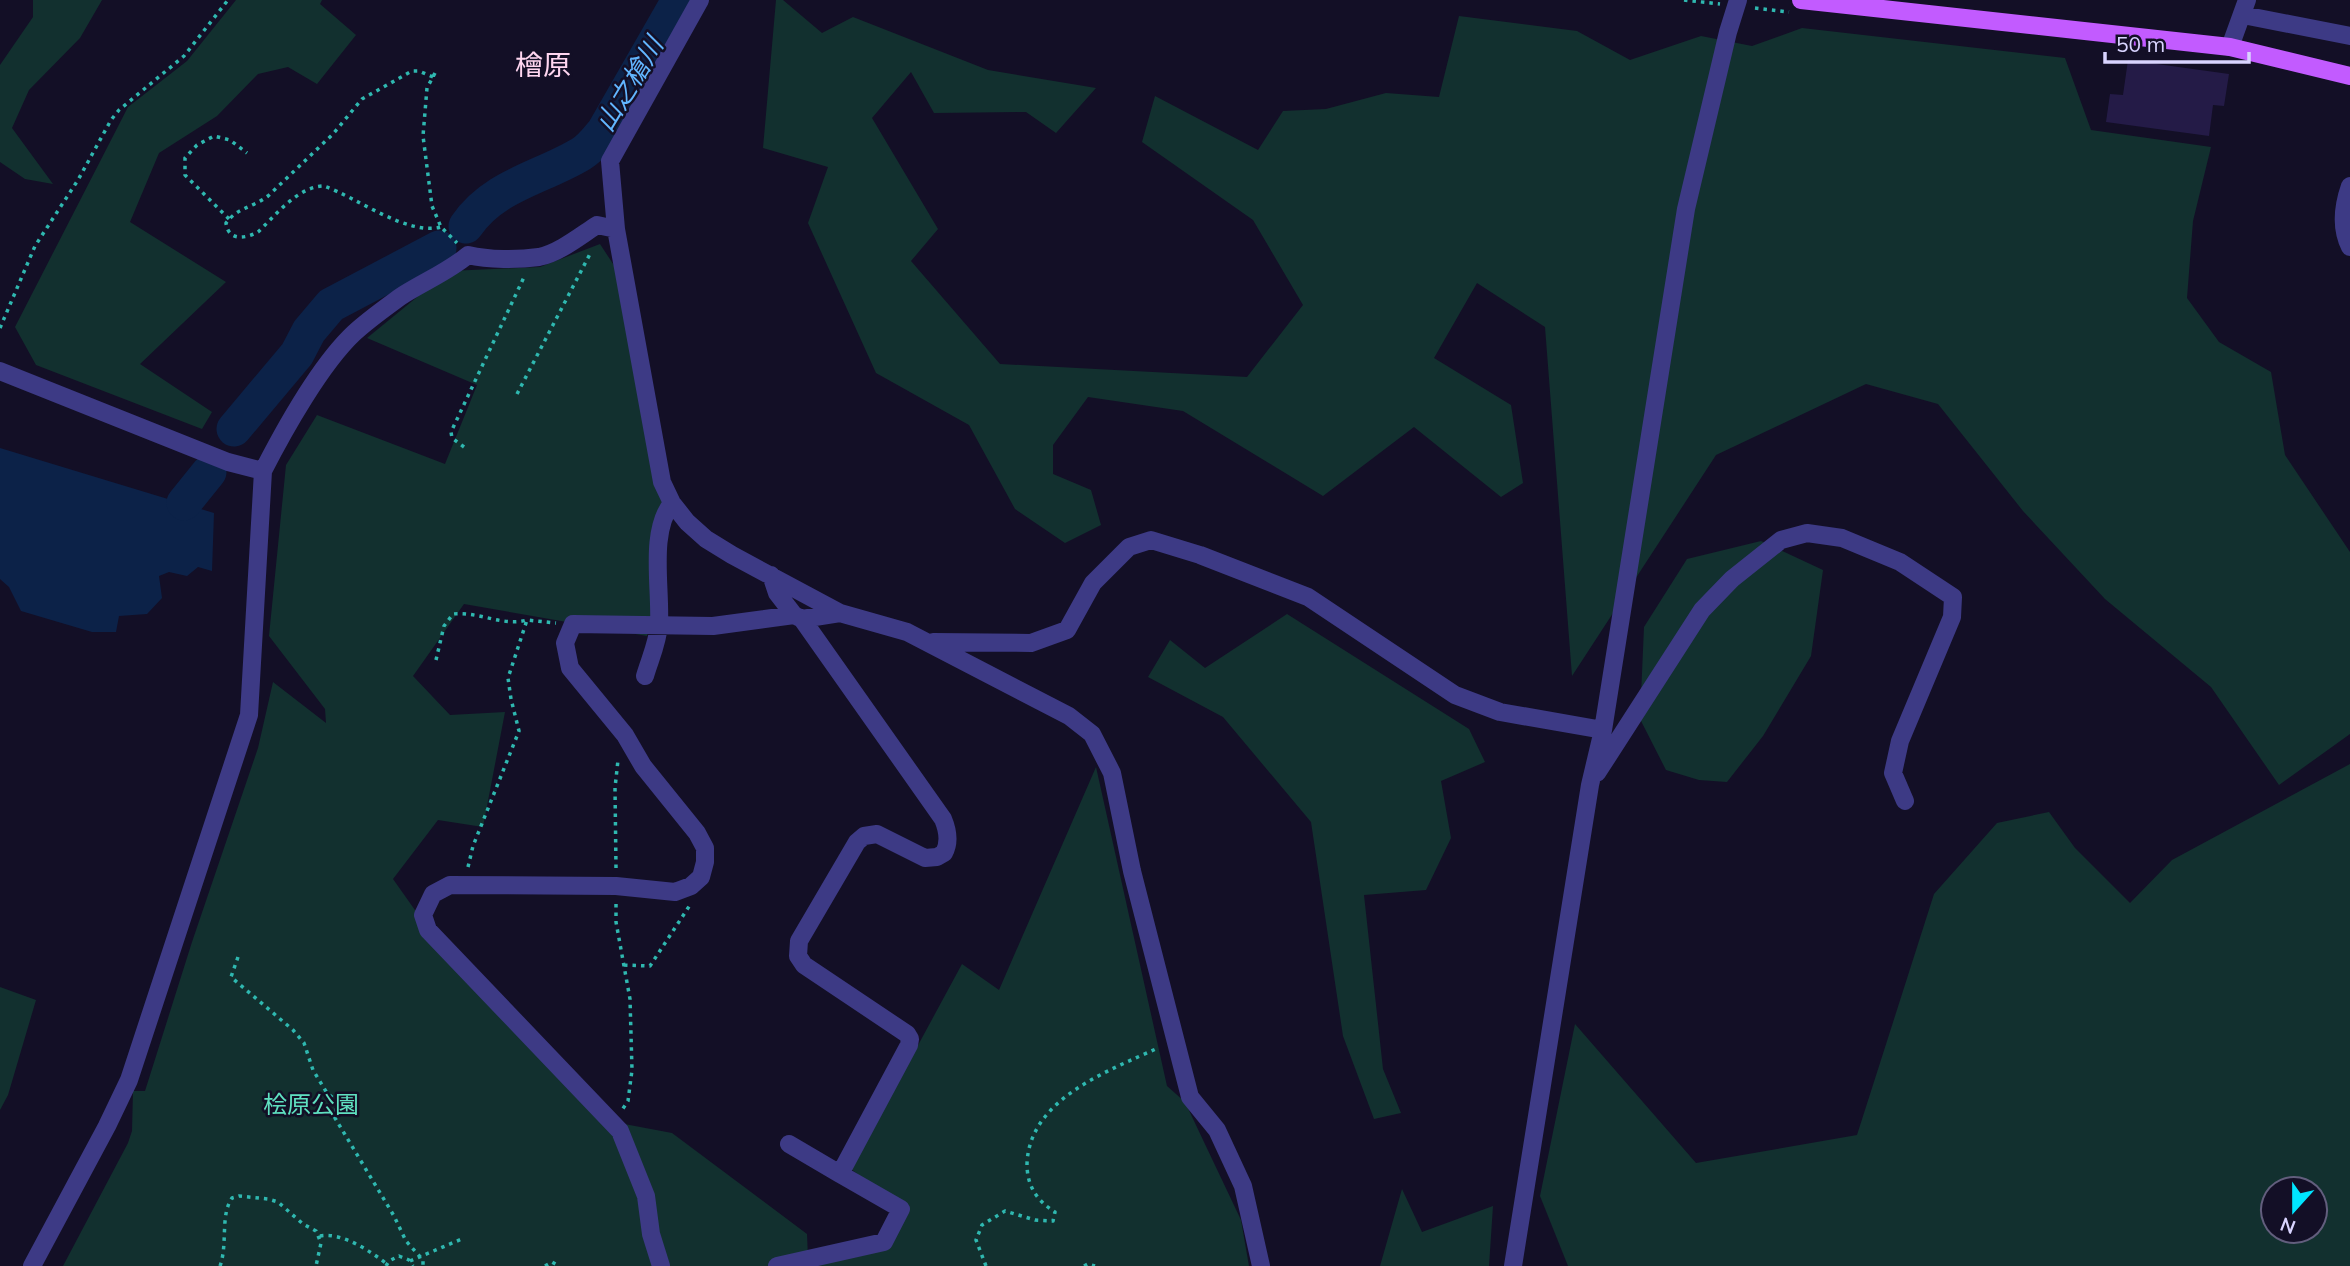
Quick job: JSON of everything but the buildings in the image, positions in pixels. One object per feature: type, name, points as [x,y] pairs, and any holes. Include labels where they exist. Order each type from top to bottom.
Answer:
[{"type":"main road","points":[[1801,0],[2230,47],[2350,75]]},
{"type":"street","points":[[699,0],[610,161],[616,229],[662,482],[672,503],[687,522],[706,539],[840,613],[907,632],[1057,709],[1092,734],[1112,773],[1132,871],[1190,1097],[1217,1130],[1243,1186],[1261,1266]]},
{"type":"street","points":[[1513,1266],[1590,785],[1603,730],[1686,209],[1738,0]]},
{"type":"street","points":[[2230,47],[2245,7],[2350,36]]},
{"type":"street","points":[[2350,186],[2343,208],[2344,235],[2350,247]]},
{"type":"street","points":[[32,1266],[129,1080],[249,715],[263,471],[325,368],[354,334],[401,297],[459,263],[468,254],[478,257],[541,257],[597,225],[616,229]]},
{"type":"street","points":[[0,371],[228,461],[263,471]]},
{"type":"street","points":[[645,676],[659,626],[661,521],[672,503]]},
{"type":"street","points":[[1590,785],[1702,610],[1732,579],[1781,540],[1807,533],[1842,538],[1900,562],[1952,597],[1952,617],[1900,741],[1893,773],[1905,801]]},
{"type":"street","points":[[926,642],[1031,643],[1067,630],[1093,583],[1129,547],[1151,540],[1200,555],[1308,597],[1455,695],[1500,712],[1603,730]]},
{"type":"street","points":[[771,575],[777,593],[798,617],[943,819],[948,831],[944,853],[932,859],[877,834],[864,836],[857,842],[799,941],[798,956],[804,965],[907,1034],[910,1039],[840,1174]]},
{"type":"street","points":[[662,1266],[651,1234],[646,1196],[620,1131],[428,930],[424,915],[433,894],[450,885],[468,883],[616,886],[675,892],[691,886],[701,877],[705,848],[697,832],[643,766],[625,735],[570,668],[565,643],[573,624],[713,626],[840,613]]},
{"type":"street","points":[[776,1266],[884,1242],[901,1209],[789,1144]]},
{"type":"path","points":[[0,328],[36,246],[78,180],[111,120],[119,110],[184,56],[228,0]]},
{"type":"path","points":[[441,227],[432,229],[406,223],[324,186],[316,186],[298,195],[251,236],[242,238],[231,234],[226,223],[233,213],[258,204],[268,196],[332,134],[362,99],[412,71],[419,71],[434,75],[427,88],[423,136],[432,206],[441,227],[468,254]]},
{"type":"path","points":[[229,219],[186,175],[185,158],[197,145],[214,136],[230,140],[247,153]]},
{"type":"path","points":[[517,394],[553,321],[597,243]]},
{"type":"path","points":[[464,447],[452,438],[451,432],[531,257]]},
{"type":"path","points":[[436,660],[444,626],[453,614],[462,613],[517,623],[527,620],[573,624]]},
{"type":"path","points":[[468,883],[467,868],[473,846],[519,731],[508,678],[527,620]]},
{"type":"path","points":[[611,1121],[619,1115],[628,1101],[632,1070],[630,999],[616,922],[615,788],[620,740],[625,735]]},
{"type":"path","points":[[624,964],[650,966],[695,896],[701,884],[701,877]]},
{"type":"path","points":[[238,957],[231,977],[293,1030],[304,1043],[313,1070],[327,1093],[337,1101],[335,1118],[394,1216],[406,1241],[420,1256],[423,1266]]},
{"type":"path","points":[[986,1266],[976,1240],[982,1224],[1005,1211],[1035,1220],[1053,1221],[1055,1213],[1038,1201],[1027,1168],[1028,1144],[1040,1121],[1076,1088],[1176,1040]]},
{"type":"path","points":[[220,1266],[226,1242],[225,1213],[232,1198],[239,1196],[278,1202],[319,1236],[321,1243],[316,1266]]},
{"type":"path","points":[[319,1236],[327,1234],[355,1244],[387,1265],[394,1257],[399,1256],[411,1264],[420,1256],[464,1238]]},
{"type":"path","points":[[545,1266],[552,1262],[559,1266]]},
{"type":"path","points":[[1084,1266],[1095,1266]]},
{"type":"green space","points":[[33,0],[102,0],[80,38],[29,90],[12,128],[53,184],[25,179],[0,162],[0,65],[33,17]]},
{"type":"green space","points":[[236,0],[322,0],[320,4],[356,35],[317,84],[288,67],[258,74],[217,116],[159,153],[130,222],[226,282],[140,364],[212,412],[202,429],[36,365],[15,327],[128,107],[187,61]]},
{"type":"green space","points":[[776,0],[783,0],[822,33],[853,17],[988,70],[1096,88],[1056,133],[1026,112],[934,113],[911,72],[872,118],[938,229],[911,261],[1000,364],[1247,377],[1303,305],[1253,220],[1142,142],[1155,96],[1258,150],[1283,111],[1326,109],[1386,93],[1439,97],[1459,16],[1577,31],[1630,60],[1701,36],[1752,46],[1802,28],[2065,58],[2091,130],[2211,147],[2193,221],[2187,298],[2219,342],[2271,372],[2285,455],[2350,552],[2350,734],[2279,785],[2211,687],[2105,599],[2023,511],[1938,404],[1866,384],[1716,455],[1572,676],[1545,327],[1477,283],[1434,358],[1511,405],[1523,483],[1501,497],[1414,427],[1323,496],[1183,411],[1088,397],[1053,445],[1053,474],[1091,490],[1101,525],[1065,543],[1015,509],[969,425],[876,373],[808,223],[828,167],[763,148]]},
{"type":"green space","name":"桧原公園","points":[[600,244],[621,276],[670,507],[647,636],[464,604],[413,676],[450,715],[505,712],[483,827],[438,820],[393,879],[451,961],[603,1120],[672,1133],[807,1234],[808,1258],[884,1242],[901,1209],[858,1180],[860,1176],[851,1169],[962,964],[999,990],[1096,767],[1167,1086],[1185,1102],[1241,1220],[1249,1266],[63,1266],[128,1143],[132,1131],[133,1091],[145,1091],[258,748],[273,682],[326,723],[325,709],[269,636],[286,465],[317,415],[445,464],[477,385],[367,338],[449,271],[540,267]]},
{"type":"green space","points":[[1761,541],[1823,570],[1811,656],[1763,736],[1727,782],[1699,780],[1666,770],[1640,719],[1644,627],[1687,559]]},
{"type":"green space","points":[[1287,614],[1469,729],[1485,762],[1441,781],[1451,838],[1426,890],[1364,895],[1383,1069],[1401,1113],[1374,1119],[1343,1036],[1311,822],[1223,717],[1148,677],[1170,640],[1205,668]]},
{"type":"green space","points":[[2350,764],[2350,1266],[1568,1266],[1540,1196],[1575,1024],[1696,1163],[1857,1135],[1934,894],[1997,823],[2049,812],[2075,848],[2130,903],[2172,860]]},
{"type":"green space","points":[[0,987],[36,1000],[8,1095],[0,1110]]},
{"type":"green space","points":[[1402,1189],[1422,1232],[1493,1206],[1489,1266],[1380,1266]]},
{"type":"water","points":[[0,448],[214,513],[212,571],[198,567],[187,576],[169,572],[159,576],[162,598],[147,614],[119,616],[116,632],[92,632],[21,611],[9,587],[0,579]]},
{"type":"waterway","name":"山之槍川","points":[[466,226],[490,201],[585,152],[594,143],[604,131],[679,0]]},
{"type":"waterway","name":"山之槍川","points":[[234,429],[297,354],[309,331],[331,305],[439,248]]},
{"type":"waterway","name":"山之槍川","points":[[184,503],[209,472]]},
{"type":"district","name":"檜原","points":[[543,64]]}]
